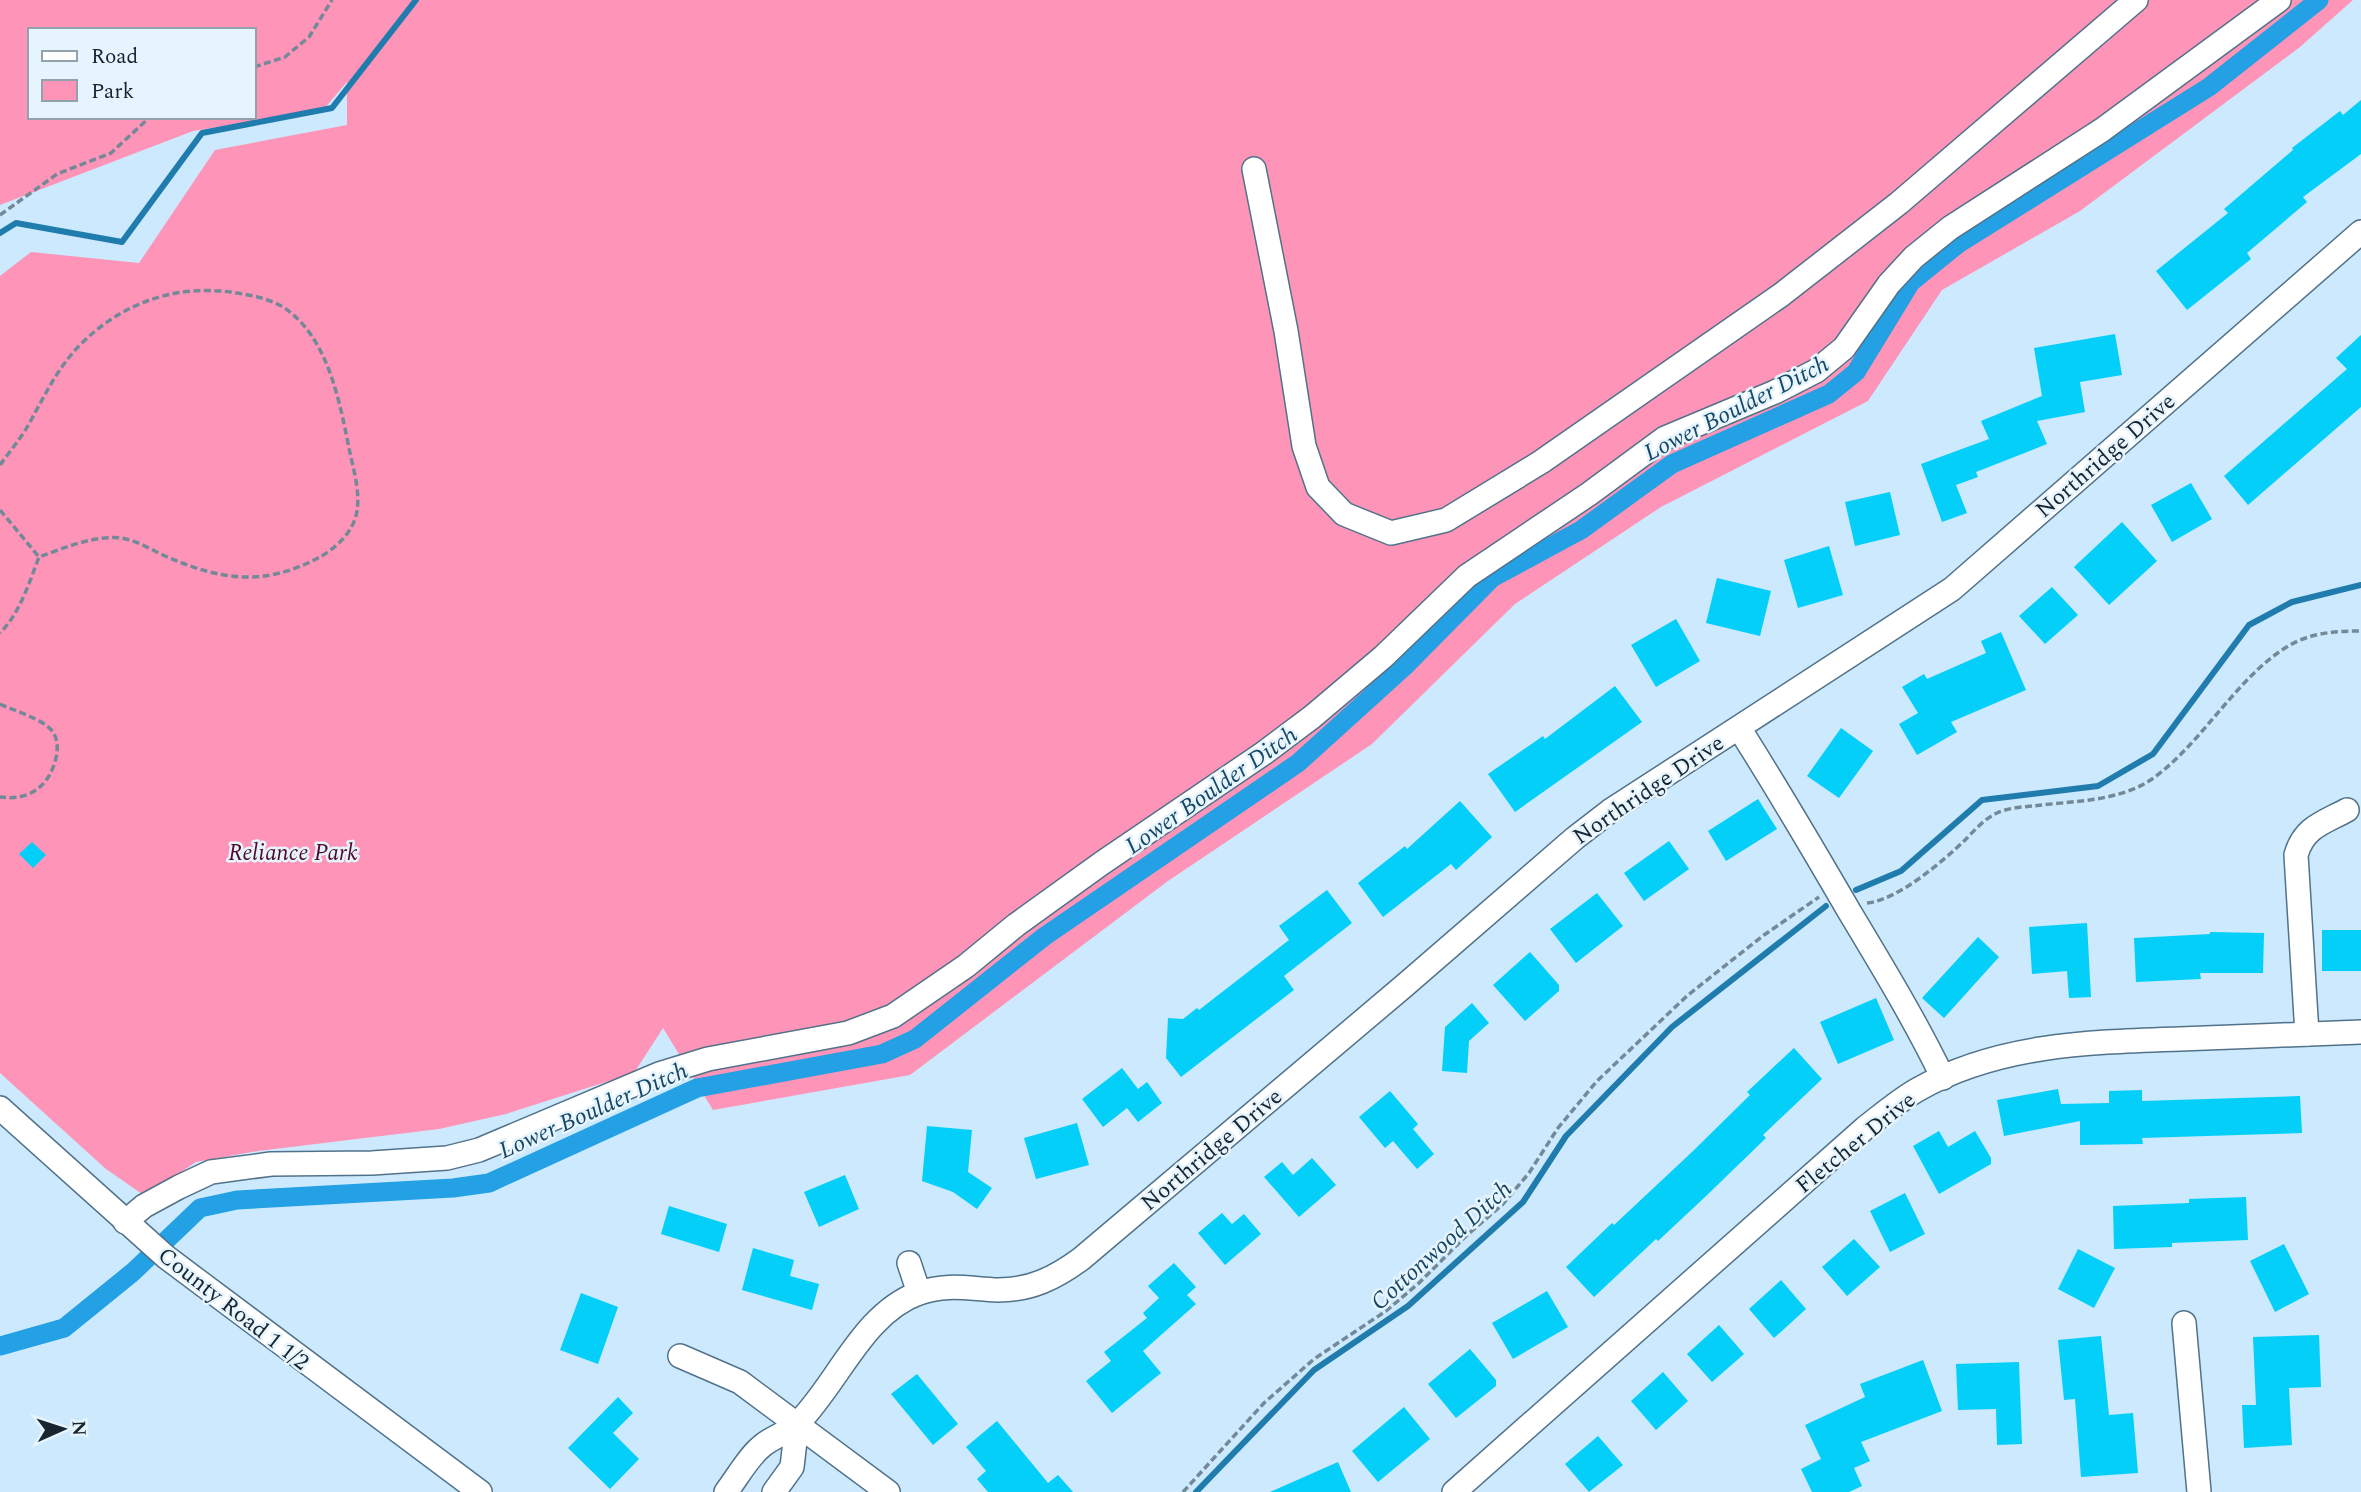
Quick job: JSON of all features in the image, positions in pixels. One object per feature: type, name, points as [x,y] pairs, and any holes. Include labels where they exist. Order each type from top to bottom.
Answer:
[{"type":"street","points":[[1254,169],[1286,331],[1304,446],[1318,487],[1344,514],[1391,533],[1446,520],[1541,462],[1780,295],[1899,203],[2136,0]]},
{"type":"street","points":[[133,1229],[144,1206],[211,1171],[271,1164],[372,1163],[447,1158],[479,1150],[659,1074],[708,1059],[848,1033],[893,1016],[965,966],[1016,925],[1102,863],[1264,753],[1312,717],[1383,657],[1430,609],[1477,569],[1589,494],[1665,438],[1816,371],[1844,348],[1889,284],[1914,257],[1950,228],[2102,130],[2279,0]]},
{"type":"street","name":"Northridge Drive","points":[[726,1492],[761,1446],[797,1424],[879,1319],[919,1293],[955,1286],[1019,1289],[1057,1276],[1102,1242],[1575,838],[1611,811],[1952,589],[2361,232]]},
{"type":"street","points":[[1739,728],[1791,810],[1829,888],[1855,908],[1943,1078]]},
{"type":"street","points":[[2307,1034],[2296,855],[2301,839],[2313,828],[2347,810]]},
{"type":"street","name":"Fletcher Drive","points":[[1454,1492],[1865,1128],[1918,1090],[1987,1060],[2059,1045],[2361,1032]]},
{"type":"street","name":"County Road 1 1/2","points":[[0,1108],[166,1257],[480,1492]]},
{"type":"street","points":[[909,1263],[919,1293]]},
{"type":"street","points":[[2184,1323],[2199,1492]]},
{"type":"street","points":[[680,1356],[740,1382],[888,1492]]},
{"type":"street","points":[[774,1492],[792,1467],[797,1424]]},
{"type":"path","points":[[256,66],[285,57],[309,37],[332,0]]},
{"type":"path","points":[[0,215],[57,174],[111,153],[148,119]]},
{"type":"path","points":[[0,465],[29,424],[56,373],[79,346],[113,317],[151,300],[183,290],[207,289],[257,296],[282,307],[297,319],[322,356],[335,389],[356,481],[357,511],[350,530],[337,545],[318,558],[262,578],[236,578],[197,570],[125,539],[98,540],[39,556]]},
{"type":"path","points":[[0,510],[39,556]]},
{"type":"path","points":[[0,633],[23,599],[39,556]]},
{"type":"path","points":[[1855,908],[1899,891],[1997,813],[2108,796],[2136,788],[2152,779],[2179,755],[2274,655],[2299,641],[2320,634],[2361,631]]},
{"type":"path","points":[[0,704],[46,724],[57,743],[52,770],[47,782],[39,790],[19,798],[0,797]]},
{"type":"path","points":[[1183,1492],[1264,1403],[1314,1359],[1403,1297],[1466,1236],[1503,1205],[1529,1173],[1558,1128],[1597,1081],[1688,995],[1829,888]]},
{"type":"green space","name":"Reliance Park","points":[[0,0],[2353,0],[2300,47],[2080,211],[1942,290],[1868,401],[1661,507],[1515,604],[1372,744],[1168,881],[910,1075],[713,1110],[663,1028],[634,1073],[506,1114],[439,1129],[258,1151],[196,1162],[145,1196],[106,1169],[0,1073],[0,276],[31,252],[139,263],[215,150],[347,125],[347,82],[323,110],[193,131],[0,205]]},
{"type":"building","points":[[2361,100],[2361,154],[2303,197],[2307,202],[2247,253],[2251,259],[2187,310],[2156,271],[2228,213],[2224,209],[2293,150],[2292,148],[2340,111],[2343,115]]},
{"type":"building","points":[[2115,334],[2122,375],[2080,382],[2085,412],[2037,421],[2047,444],[1976,472],[1978,477],[1956,485],[1967,513],[1942,522],[1921,464],[1989,439],[1981,421],[2042,396],[2034,348]]},
{"type":"building","points":[[2361,335],[2361,407],[2248,505],[2224,476],[2347,369],[2336,358]]},
{"type":"building","points":[[2191,483],[2212,519],[2172,542],[2151,505]]},
{"type":"building","points":[[1890,492],[1900,535],[1855,546],[1845,502]]},
{"type":"building","points":[[2122,522],[2157,561],[2109,605],[2074,567]]},
{"type":"building","points":[[1829,546],[1843,595],[1798,608],[1784,560]]},
{"type":"building","points":[[1717,578],[1771,591],[1760,636],[1706,623]]},
{"type":"building","points":[[2052,587],[2078,615],[2045,644],[2019,616]]},
{"type":"building","points":[[1676,619],[1700,661],[1656,687],[1631,645]]},
{"type":"building","points":[[2001,632],[2026,690],[1951,722],[1957,732],[1917,755],[1899,724],[1918,713],[1902,687],[1924,674],[1927,679],[1986,653],[1981,641]]},
{"type":"building","points":[[1615,686],[1642,722],[1515,812],[1488,774],[1543,736],[1545,739]]},
{"type":"building","points":[[1841,728],[1873,751],[1839,798],[1807,776]]},
{"type":"building","points":[[1758,799],[1777,829],[1726,861],[1708,831]]},
{"type":"building","points":[[1460,801],[1492,837],[1456,870],[1451,864],[1383,917],[1358,883],[1405,846],[1407,849]]},
{"type":"building","points":[[1669,841],[1689,869],[1644,901],[1624,873]]},
{"type":"building","points":[[32,842],[46,855],[33,868],[19,854]]},
{"type":"building","points":[[1327,890],[1352,923],[1284,976],[1294,990],[1181,1077],[1166,1058],[1168,1018],[1183,1019],[1197,1008],[1199,1010],[1289,940],[1279,926]]},
{"type":"building","points":[[1597,893],[1623,926],[1576,963],[1550,929]]},
{"type":"building","points":[[2087,923],[2091,997],[2069,998],[2067,971],[2032,974],[2029,927]]},
{"type":"building","points":[[2322,930],[2361,930],[2361,971],[2322,971]]},
{"type":"building","points":[[2210,932],[2264,933],[2263,973],[2200,973],[2201,979],[2136,982],[2134,938]]},
{"type":"building","points":[[1978,937],[1999,957],[1944,1018],[1922,998]]},
{"type":"building","points":[[1530,952],[1559,985],[1559,991],[1525,1021],[1493,985]]},
{"type":"building","points":[[1876,998],[1894,1040],[1838,1064],[1820,1022]]},
{"type":"building","points":[[1472,1003],[1489,1023],[1469,1041],[1467,1073],[1442,1071],[1445,1027]]},
{"type":"building","points":[[1794,1048],[1822,1079],[1763,1135],[1766,1138],[1705,1197],[1594,1297],[1566,1267],[1692,1152],[1750,1095],[1747,1092]]},
{"type":"building","points":[[1122,1068],[1138,1089],[1147,1082],[1162,1103],[1138,1122],[1127,1108],[1103,1127],[1082,1099]]},
{"type":"building","points":[[2058,1089],[2061,1104],[2109,1103],[2109,1091],[2142,1090],[2142,1101],[2300,1096],[2302,1133],[2142,1138],[2143,1144],[2080,1145],[2080,1121],[2004,1136],[1997,1100]]},
{"type":"building","points":[[1390,1091],[1418,1124],[1413,1129],[1434,1154],[1417,1169],[1393,1141],[1385,1148],[1359,1117]]},
{"type":"building","points":[[1077,1123],[1089,1165],[1036,1179],[1024,1138]]},
{"type":"building","points":[[927,1126],[972,1130],[968,1172],[992,1188],[977,1209],[953,1192],[922,1181]]},
{"type":"building","points":[[1939,1131],[1948,1147],[1975,1131],[1991,1158],[1991,1164],[1939,1194],[1913,1146]]},
{"type":"building","points":[[1312,1158],[1336,1185],[1299,1217],[1264,1177],[1282,1162],[1293,1175]]},
{"type":"building","points":[[845,1175],[859,1209],[819,1227],[804,1192]]},
{"type":"building","points":[[1905,1193],[1925,1234],[1890,1252],[1870,1211]]},
{"type":"building","points":[[2246,1197],[2248,1240],[2114,1249],[2113,1206],[2189,1203],[2189,1199]]},
{"type":"building","points":[[669,1206],[727,1224],[719,1252],[661,1234]]},
{"type":"building","points":[[1222,1213],[1232,1224],[1244,1214],[1261,1234],[1225,1265],[1198,1233]]},
{"type":"building","points":[[1854,1239],[1880,1267],[1847,1296],[1822,1267]]},
{"type":"building","points":[[2284,1244],[2309,1294],[2275,1312],[2250,1261]]},
{"type":"building","points":[[753,1248],[794,1260],[790,1276],[819,1284],[812,1310],[742,1290]]},
{"type":"building","points":[[2078,1249],[2115,1268],[2094,1308],[2058,1289]]},
{"type":"building","points":[[1174,1263],[1196,1287],[1187,1295],[1196,1304],[1143,1351],[1161,1373],[1112,1413],[1086,1381],[1111,1361],[1104,1352],[1147,1318],[1143,1313],[1159,1298],[1148,1286]]},
{"type":"building","points":[[1781,1280],[1806,1309],[1774,1338],[1749,1309]]},
{"type":"building","points":[[1547,1291],[1568,1327],[1513,1359],[1492,1323]]},
{"type":"building","points":[[581,1293],[618,1307],[598,1364],[560,1350]]},
{"type":"building","points":[[1719,1325],[1744,1354],[1712,1382],[1687,1354]]},
{"type":"building","points":[[2319,1335],[2321,1387],[2289,1388],[2292,1445],[2244,1448],[2242,1405],[2256,1405],[2253,1337]]},
{"type":"building","points":[[2101,1336],[2109,1415],[2133,1413],[2138,1473],[2081,1477],[2075,1399],[2064,1400],[2058,1340]]},
{"type":"building","points":[[1470,1349],[1496,1380],[1496,1386],[1456,1418],[1428,1384]]},
{"type":"building","points":[[1923,1360],[1942,1411],[1861,1442],[1870,1461],[1854,1468],[1862,1486],[1849,1492],[1812,1492],[1801,1469],[1821,1459],[1805,1425],[1865,1397],[1860,1384]]},
{"type":"building","points":[[2019,1362],[2022,1444],[1997,1445],[1996,1409],[1958,1410],[1956,1364]]},
{"type":"building","points":[[1663,1372],[1688,1401],[1656,1430],[1631,1401]]},
{"type":"building","points":[[917,1374],[958,1424],[933,1445],[891,1394]]},
{"type":"building","points":[[618,1397],[633,1413],[613,1433],[639,1459],[610,1489],[568,1448]]},
{"type":"building","points":[[1404,1407],[1430,1439],[1378,1482],[1352,1451]]},
{"type":"building","points":[[997,1421],[1048,1483],[1058,1475],[1073,1492],[988,1492],[977,1479],[986,1471],[966,1447]]},
{"type":"building","points":[[1598,1436],[1623,1465],[1589,1492],[1565,1464]]},
{"type":"building","points":[[1338,1462],[1351,1492],[1270,1492]]},
{"type":"waterway","points":[[0,233],[16,223],[122,242],[202,133],[332,108],[416,0]]},
{"type":"waterway","name":"Lower Boulder Ditch","points":[[0,1346],[64,1328],[133,1272],[200,1208],[237,1200],[453,1188],[489,1183],[697,1088],[882,1054],[915,1039],[1045,936],[1298,763],[1404,667],[1492,578],[1581,530],[1672,464],[1829,394],[1856,372],[1911,282],[1958,244],[2209,87],[2319,0]]},
{"type":"waterway","name":"Cottonwood Ditch","points":[[1856,890],[1901,871],[1982,800],[2098,786],[2153,754],[2249,625],[2292,602],[2361,585]]},
{"type":"waterway","name":"Cottonwood Ditch","points":[[1196,1492],[1314,1370],[1408,1306],[1523,1202],[1566,1136],[1672,1027],[1826,906]]}]
